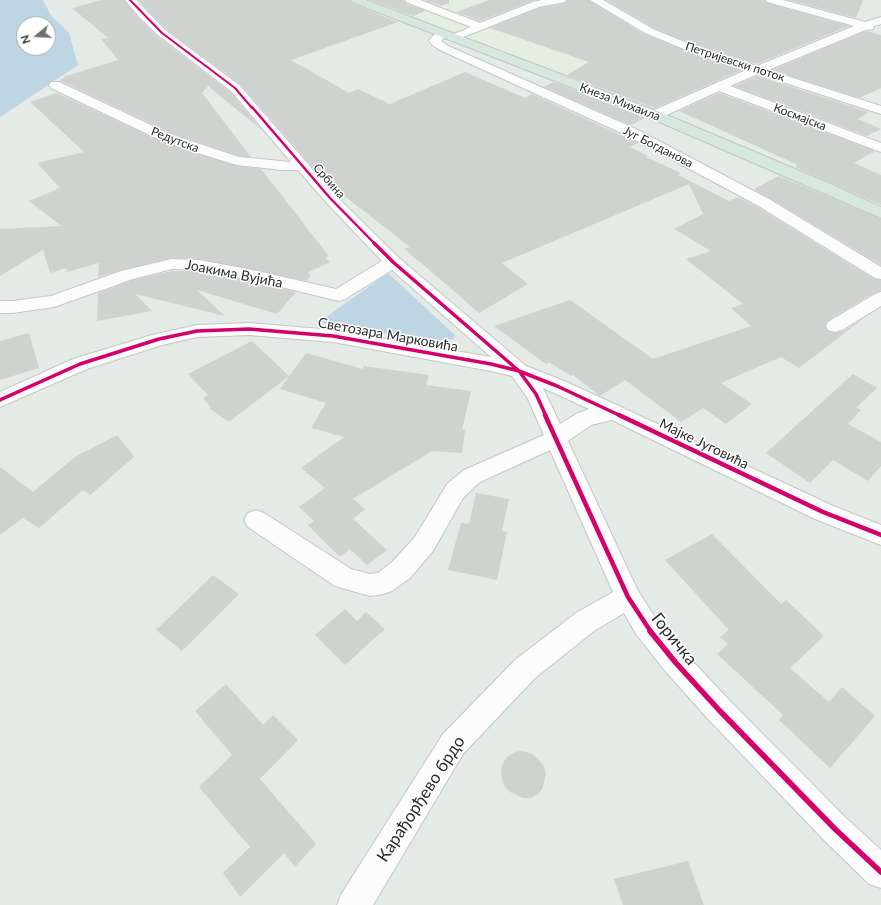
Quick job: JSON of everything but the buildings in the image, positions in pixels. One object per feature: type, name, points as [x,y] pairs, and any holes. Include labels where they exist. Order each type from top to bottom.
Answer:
[{"type":"main road","name":"Кнеза Михаила","points":[[356,0],[655,115],[821,185],[881,213]]},
{"type":"street","name":"Србина","points":[[130,0],[145,18],[162,33],[235,88],[330,198],[393,262],[519,371]]},
{"type":"street","points":[[410,0],[481,27]]},
{"type":"street","points":[[447,36],[481,27],[541,1],[561,0]]},
{"type":"street","name":"Петријевски поток","points":[[595,0],[649,31],[695,50],[881,110]]},
{"type":"street","points":[[772,0],[881,31]]},
{"type":"street","points":[[655,115],[818,44],[881,20]]},
{"type":"street","name":"Југ Богданова","points":[[447,36],[435,40],[440,46],[631,132],[763,202],[881,274]]},
{"type":"street","name":"Редутска","points":[[55,85],[165,137],[206,151],[243,162],[282,166],[303,166]]},
{"type":"street","name":"Космајска","points":[[719,86],[881,148]]},
{"type":"street","name":"Јоакима Вујића","points":[[0,307],[13,307],[54,301],[127,274],[172,264],[198,265],[248,274],[339,295],[393,262]]},
{"type":"street","points":[[835,326],[881,298]]},
{"type":"street","points":[[429,354],[465,345],[470,337],[471,328]]},
{"type":"street","name":"Светозара Марковића","points":[[0,400],[80,364],[159,339],[197,331],[249,329],[333,336],[491,364],[519,371]]},
{"type":"street","name":"Мајке Југовића","points":[[519,371],[557,386],[614,412],[823,512],[881,534]]},
{"type":"street","name":"Горичка","points":[[519,371],[536,394],[628,597],[645,624],[676,663],[719,710],[835,829],[881,872]]},
{"type":"street","points":[[256,520],[344,578],[370,585],[383,583],[402,570],[424,544],[456,492],[472,476],[557,438],[585,418],[614,412]]},
{"type":"street","name":"Карађорђево брдо","points":[[354,905],[453,744],[525,669],[585,622],[628,597]]},
{"type":"shaded area","points":[[0,0],[43,0],[52,16],[16,16],[16,56],[56,56],[56,20],[69,33],[78,65],[0,117]]},
{"type":"shaded area","points":[[368,0],[567,0],[630,31],[586,77],[527,60]]},
{"type":"shaded area","points":[[389,274],[455,335],[453,339],[437,343],[319,322]]},
{"type":"cycle path","points":[[130,0],[162,33],[235,88],[330,198],[393,262],[519,371],[536,394],[628,597],[645,625],[676,663],[719,710],[835,829],[881,872]]},
{"type":"cycle path","points":[[0,400],[80,364],[159,339],[197,331],[249,329],[333,336],[491,364],[519,371],[557,386],[614,412],[823,512],[881,535]]}]
